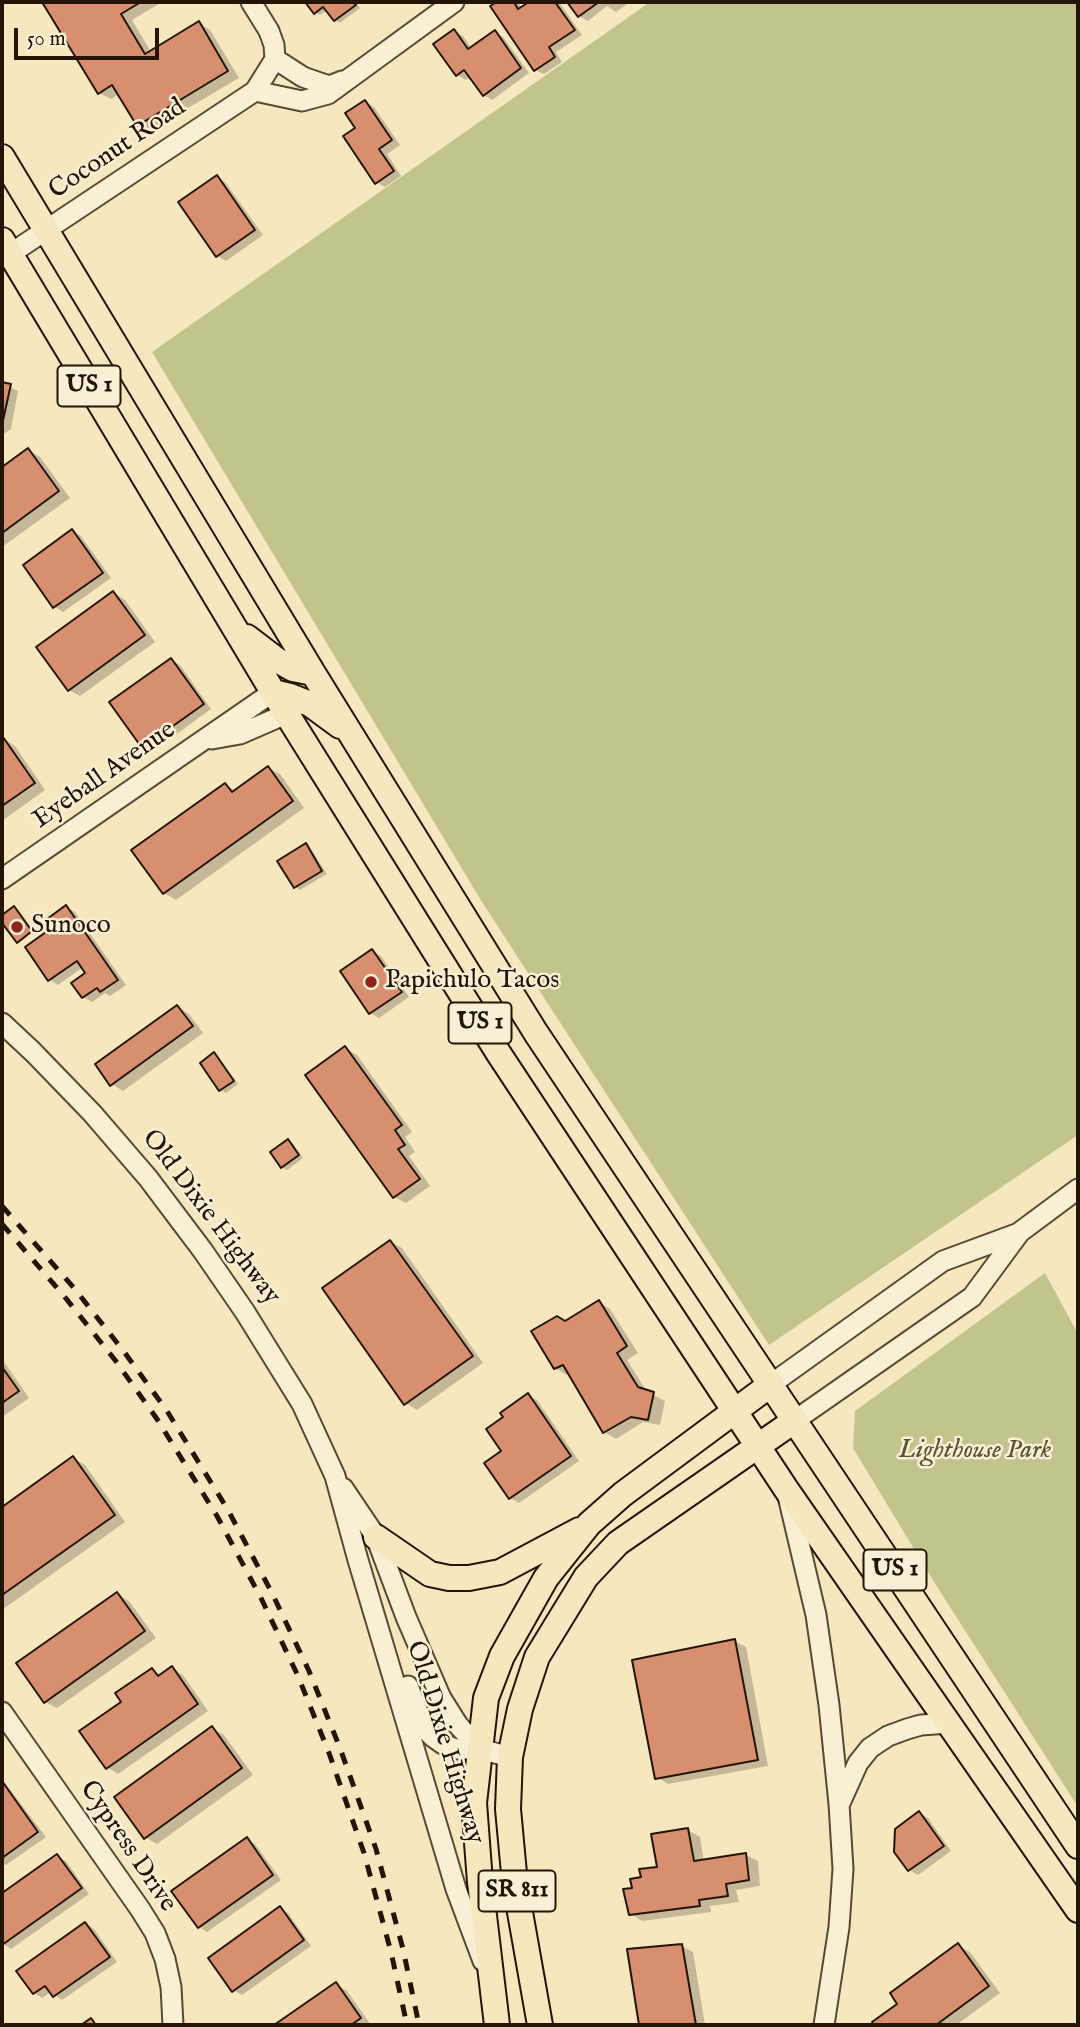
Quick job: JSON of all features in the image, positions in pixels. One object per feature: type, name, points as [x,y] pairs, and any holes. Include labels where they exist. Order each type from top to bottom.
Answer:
[{"type":"main road","name":"US 1","points":[[2,157],[349,733],[536,1033],[1078,1846]]},
{"type":"main road","name":"US 1","points":[[6,247],[286,714],[494,1046],[786,1489],[1078,1910]]},
{"type":"main road","points":[[235,629],[276,660],[293,669],[313,673]]},
{"type":"main road","points":[[273,692],[310,704],[349,733]]},
{"type":"main road","name":"Old Dixie Highway","points":[[498,2025],[480,1882],[474,1803],[486,1698],[502,1656],[546,1578],[589,1524],[623,1494],[770,1385]]},
{"type":"main road","name":"Old Dixie Highway","points":[[540,2025],[515,1884],[508,1809],[510,1757],[520,1709],[537,1657],[586,1577],[618,1543],[794,1420]]},
{"type":"main road","points":[[376,1537],[430,1574],[469,1578],[500,1572],[589,1524]]},
{"type":"street","points":[[251,2],[269,31],[274,44],[275,59],[255,91],[302,101],[328,93],[454,2]]},
{"type":"street","points":[[275,59],[303,77],[329,86],[343,81]]},
{"type":"street","name":"Coconut Road","points":[[6,247],[46,230],[255,91]]},
{"type":"street","name":"Eyeball Avenue","points":[[2,879],[273,692]]},
{"type":"street","name":"Eyeball Avenue","points":[[204,740],[240,734],[286,714]]},
{"type":"street","name":"Old Dixie Highway","points":[[2,1023],[92,1114],[148,1178],[203,1251],[302,1404],[335,1476],[456,1889],[492,1984]]},
{"type":"street","points":[[794,1420],[972,1297],[1020,1233],[1078,1189]]},
{"type":"street","points":[[770,1385],[943,1261],[1020,1233]]},
{"type":"street","name":"Old Dixie Highway","points":[[335,1476],[376,1537],[441,1699],[458,1725],[480,1749],[510,1757]]},
{"type":"street","points":[[786,1489],[816,1615],[839,1804],[843,1869],[839,1927],[824,2025]]},
{"type":"street","points":[[368,1592],[384,1622],[426,1730],[443,1744],[456,1749],[480,1749]]},
{"type":"street","name":"Cypress Drive","points":[[2,1712],[141,1909],[155,1933],[165,1959],[171,1987],[173,2025]]},
{"type":"street","points":[[839,1804],[858,1763],[870,1748],[888,1736],[907,1729],[949,1723]]},
{"type":"green space","points":[[650,2],[1078,2],[1078,1135],[769,1345],[482,902],[152,352]]},
{"type":"green space","name":"Lighthouse Park","points":[[1045,1273],[1078,1334],[1078,1807],[934,1582],[853,1448],[855,1411]]},
{"type":"building","points":[[42,2],[141,2],[121,14],[145,54],[199,21],[228,71],[137,126],[112,85],[98,94]]},
{"type":"building","points":[[305,2],[353,2],[356,5],[334,21],[323,7],[314,14]]},
{"type":"building","points":[[497,2],[514,2],[518,9],[529,2],[555,2],[575,30],[549,47],[555,57],[534,71],[490,6]]},
{"type":"building","points":[[567,2],[599,2],[578,17]]},
{"type":"building","points":[[454,29],[468,49],[495,30],[521,68],[483,96],[464,70],[456,76],[433,44]]},
{"type":"building","points":[[365,100],[392,140],[379,149],[394,171],[375,184],[343,136],[355,128],[345,113]]},
{"type":"building","points":[[217,175],[255,230],[216,257],[178,202]]},
{"type":"building","points":[[2,382],[11,384],[2,425]]},
{"type":"building","points":[[28,448],[59,491],[2,533],[2,467]]},
{"type":"building","points":[[72,529],[103,573],[53,608],[23,565]]},
{"type":"building","points":[[113,591],[145,635],[68,691],[36,647]]},
{"type":"building","points":[[171,658],[204,704],[142,748],[109,702]]},
{"type":"building","points":[[2,738],[35,783],[2,806]]},
{"type":"building","points":[[268,766],[293,801],[163,894],[131,850],[225,783],[232,792]]},
{"type":"building","points":[[306,843],[322,871],[294,888],[277,861]]},
{"type":"building","points":[[66,905],[118,980],[100,992],[97,988],[82,998],[71,983],[85,973],[77,961],[48,981],[25,947],[53,927],[47,919]]},
{"type":"building","name":"Sunoco","points":[[14,906],[32,931],[17,943],[2,923],[2,915]]},
{"type":"building","name":"Papichulo Tacos","points":[[372,949],[402,992],[369,1014],[340,971]]},
{"type":"building","points":[[177,1005],[193,1026],[110,1086],[95,1064]]},
{"type":"building","points":[[345,1046],[402,1125],[395,1130],[405,1145],[398,1149],[420,1179],[393,1198],[305,1075]]},
{"type":"building","points":[[214,1052],[234,1081],[219,1091],[200,1063]]},
{"type":"building","points":[[288,1139],[299,1155],[281,1168],[270,1152]]},
{"type":"building","points":[[390,1240],[473,1356],[404,1405],[322,1288]]},
{"type":"building","points":[[599,1300],[627,1346],[617,1353],[638,1387],[654,1392],[648,1420],[631,1417],[603,1433],[563,1365],[554,1369],[531,1331],[557,1316],[565,1321]]},
{"type":"building","points":[[2,1367],[19,1391],[2,1403]]},
{"type":"building","points":[[528,1393],[571,1456],[509,1499],[484,1463],[501,1451],[486,1429],[503,1417],[500,1413]]},
{"type":"building","points":[[73,1456],[115,1515],[2,1595],[2,1507]]},
{"type":"building","points":[[117,1592],[145,1631],[44,1703],[16,1663]]},
{"type":"building","points":[[735,1639],[758,1760],[655,1779],[632,1660]]},
{"type":"building","points":[[172,1666],[198,1704],[106,1769],[79,1731],[121,1702],[115,1693],[152,1668],[158,1676]]},
{"type":"building","points":[[212,1726],[242,1768],[144,1839],[114,1797]]},
{"type":"building","points":[[2,1781],[38,1832],[2,1858]]},
{"type":"building","points":[[919,1811],[944,1846],[908,1871],[894,1852],[895,1829]]},
{"type":"building","points":[[688,1828],[694,1861],[746,1853],[749,1880],[726,1884],[728,1896],[699,1900],[700,1906],[629,1915],[623,1889],[632,1888],[630,1879],[641,1877],[639,1869],[657,1867],[651,1834]]},
{"type":"building","points":[[247,1837],[273,1875],[198,1928],[171,1891]]},
{"type":"building","points":[[57,1854],[82,1888],[2,1945],[2,1893]]},
{"type":"building","points":[[280,1906],[304,1940],[232,1992],[208,1958]]},
{"type":"building","points":[[85,1922],[110,1957],[53,1997],[45,1986],[33,1994],[16,1971]]},
{"type":"building","points":[[958,1943],[989,1986],[936,2025],[874,2025],[872,2022],[897,2004],[890,1993]]},
{"type":"building","points":[[682,1944],[696,2025],[639,2025],[627,1949]]},
{"type":"building","points":[[336,1982],[361,2018],[351,2025],[274,2025]]},
{"type":"building","points":[[91,2018],[96,2025],[81,2025]]},
{"type":"railway","points":[[2,1206],[74,1288],[167,1411],[228,1510],[272,1593],[309,1671],[376,1849],[403,1949],[419,2025]]},
{"type":"railway","points":[[2,1224],[115,1360],[157,1419],[217,1516],[261,1598],[298,1676],[329,1753],[364,1853],[391,1952],[407,2025]]},
{"type":"place","name":"Sunoco","points":[[17,927]]},
{"type":"place","name":"Papichulo Tacos","points":[[371,982]]}]
